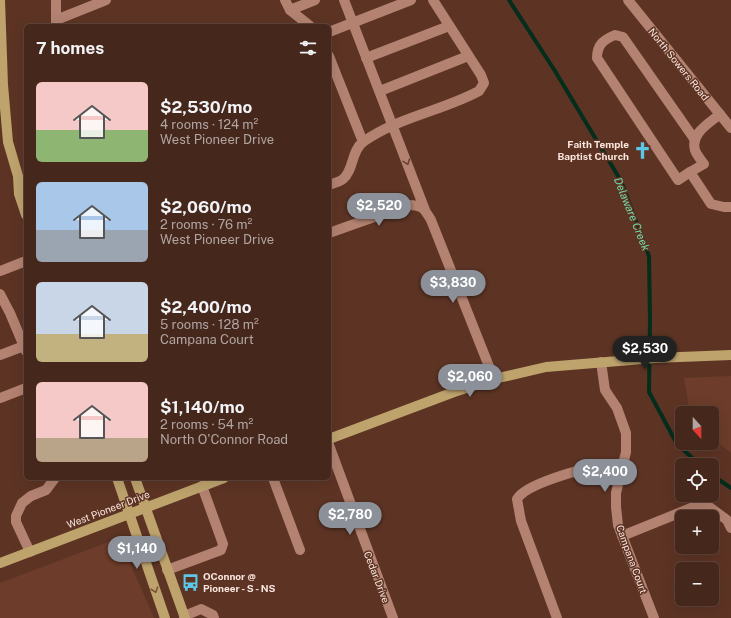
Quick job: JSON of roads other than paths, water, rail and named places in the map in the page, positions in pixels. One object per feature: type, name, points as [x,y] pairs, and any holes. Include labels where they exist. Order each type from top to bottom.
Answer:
[{"type":"main road","points":[[0,0],[4,134],[22,175],[19,194],[24,209]]},
{"type":"main road","points":[[331,438],[454,392],[494,379],[546,367],[613,361],[731,355]]},
{"type":"main road","points":[[118,480],[165,618]]},
{"type":"main road","points":[[136,480],[185,617]]},
{"type":"main road","name":"West Pioneer Drive","points":[[0,563],[218,480]]},
{"type":"street","points":[[56,0],[56,23]]},
{"type":"street","points":[[56,23],[88,3],[106,0]]},
{"type":"street","points":[[285,0],[290,10],[308,24]]},
{"type":"street","points":[[290,10],[315,0]]},
{"type":"street","points":[[344,0],[425,210],[431,220],[494,379]]},
{"type":"street","points":[[331,31],[411,0]]},
{"type":"street","points":[[331,184],[343,180],[348,172],[357,149],[362,142],[393,125],[479,91],[484,83],[432,0]]},
{"type":"street","name":"North Sowers Road","points":[[628,0],[731,128]]},
{"type":"street","points":[[366,58],[449,26]]},
{"type":"street","points":[[695,140],[645,67],[622,37],[615,35],[602,43],[597,50],[597,58],[678,180],[704,164],[695,150],[695,140],[698,132],[720,114]]},
{"type":"street","points":[[380,91],[468,56]]},
{"type":"street","points":[[331,61],[362,142]]},
{"type":"street","points":[[690,172],[711,204],[731,207]]},
{"type":"street","points":[[331,232],[408,205],[419,205],[425,210]]},
{"type":"street","points":[[0,271],[24,262]]},
{"type":"street","points":[[0,294],[10,312],[24,346]]},
{"type":"street","points":[[0,355],[24,348]]},
{"type":"street","name":"Campana Court","points":[[601,362],[605,390],[617,408],[626,433],[626,452],[616,493],[618,525],[654,618]]},
{"type":"street","points":[[0,398],[24,389]]},
{"type":"street","name":"Cedar Drive","points":[[331,450],[393,618]]},
{"type":"street","points":[[556,618],[521,522],[517,499],[520,494],[530,488],[555,478],[588,469],[606,467],[621,470]]},
{"type":"street","points":[[30,552],[16,522],[16,516],[22,503],[31,496],[46,490],[54,480]]},
{"type":"street","points":[[274,480],[300,550]]},
{"type":"street","points":[[167,570],[221,550],[223,544],[202,486]]},
{"type":"street","points":[[622,536],[696,506],[708,506],[727,520],[731,528]]},
{"type":"street","points":[[185,617],[201,610],[213,614],[214,618]]},
{"type":"waterway","name":"Delaware Creek","points":[[509,0],[555,71],[621,181],[649,256],[649,392],[677,444],[692,458]]},
{"type":"waterway","name":"Delaware Creek","points":[[719,480],[731,488]]},
{"type":"place","name":"Faith Temple Baptist Church","points":[[642,150]]},
{"type":"place","name":"OConnor @ Pioneer - S - NS","points":[[190,582]]}]
